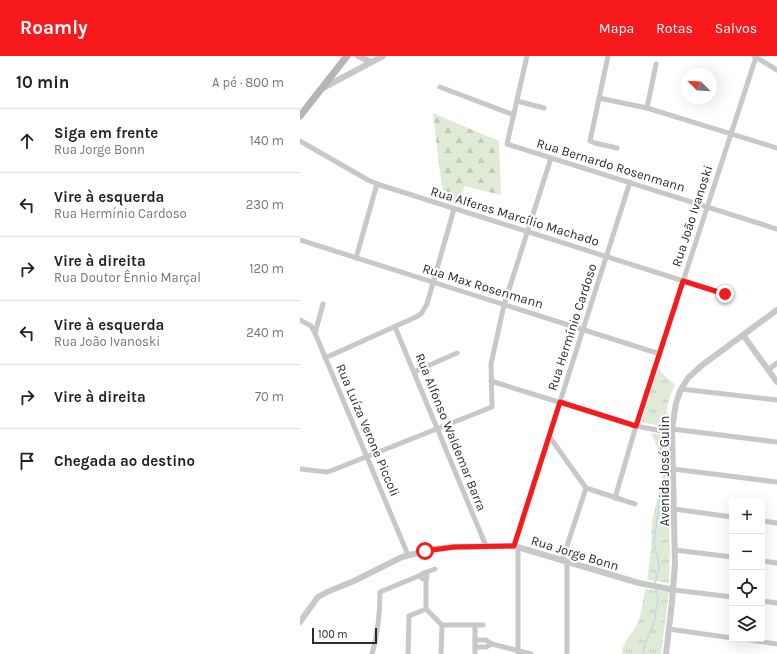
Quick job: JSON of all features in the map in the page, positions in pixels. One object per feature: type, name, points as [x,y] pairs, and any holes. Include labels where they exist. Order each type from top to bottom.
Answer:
[{"type":"main road","points":[[300,116],[347,56]]},
{"type":"street","points":[[358,56],[371,62]]},
{"type":"street","points":[[321,89],[383,56]]},
{"type":"street","points":[[440,87],[514,114],[528,56]]},
{"type":"street","points":[[608,56],[590,140],[595,143],[617,148]]},
{"type":"street","points":[[755,56],[777,70]]},
{"type":"street","name":"Rua João Ivanoski","points":[[615,498],[636,426],[755,56]]},
{"type":"street","points":[[647,108],[656,64]]},
{"type":"street","points":[[599,98],[647,108],[777,148]]},
{"type":"street","points":[[517,101],[544,108]]},
{"type":"street","name":"Rua Bernardo Rosenmann","points":[[514,114],[507,144],[777,229]]},
{"type":"street","name":"Rua Alferes Marcílio Machado","points":[[300,141],[377,184],[731,296]]},
{"type":"street","points":[[300,469],[330,471],[492,407],[491,364],[504,305],[551,158]]},
{"type":"street","name":"Rua Hermínio Cardoso","points":[[518,652],[516,547],[549,436],[630,182]]},
{"type":"street","points":[[356,258],[377,184]]},
{"type":"street","points":[[325,358],[421,314],[427,304],[434,282],[454,209]]},
{"type":"street","name":"Rua Max Rosenmann","points":[[300,240],[660,354]]},
{"type":"street","points":[[315,333],[323,304]]},
{"type":"street","name":"Avenida José Gulin","points":[[666,654],[674,590],[675,550],[672,431],[675,407],[681,389],[688,378],[696,370],[777,310]]},
{"type":"street","name":"Rua Luíza Verone Piccoli","points":[[300,320],[311,326],[315,333],[408,555]]},
{"type":"street","name":"Rua Alfonso Waldemar Barra","points":[[395,326],[486,546]]},
{"type":"street","points":[[742,335],[777,382]]},
{"type":"street","points":[[414,372],[457,353]]},
{"type":"street","points":[[768,370],[777,363]]},
{"type":"street","points":[[491,381],[636,426],[777,442]]},
{"type":"street","points":[[681,389],[777,400]]},
{"type":"street","points":[[549,436],[586,488],[635,504]]},
{"type":"street","points":[[673,469],[777,482]]},
{"type":"street","points":[[567,654],[565,562],[586,488]]},
{"type":"street","points":[[674,509],[729,516]]},
{"type":"street","points":[[765,520],[777,522]]},
{"type":"street","name":"Rua Jorge Bonn","points":[[300,622],[322,594],[354,581],[397,559],[408,555],[444,548],[486,546],[516,547],[639,583],[674,590]]},
{"type":"street","points":[[675,550],[729,558]]},
{"type":"street","points":[[765,561],[777,563]]},
{"type":"street","points":[[372,654],[378,626],[380,592],[424,576],[435,569]]},
{"type":"street","points":[[424,576],[426,609],[442,625],[483,625]]},
{"type":"street","points":[[674,590],[729,597]]},
{"type":"street","points":[[765,601],[777,603]]},
{"type":"street","points":[[408,654],[409,616],[426,609]]},
{"type":"street","points":[[441,654],[442,625]]},
{"type":"street","points":[[475,626],[475,654]]},
{"type":"street","points":[[669,629],[729,638]]},
{"type":"street","points":[[475,640],[486,640],[492,644],[518,652],[531,654]]},
{"type":"street","points":[[763,642],[777,644]]},
{"type":"street","points":[[475,647],[486,647],[492,644]]},
{"type":"green space","points":[[433,113],[499,141],[501,195],[465,186],[459,201],[443,197]]},
{"type":"green space","points":[[658,369],[675,385],[670,396],[668,406],[667,427],[641,422]]},
{"type":"green space","points":[[651,433],[667,436],[670,554],[669,583],[647,580],[651,551],[652,521],[663,474],[663,463]]},
{"type":"green space","points":[[645,589],[669,592],[661,654],[622,654],[623,646],[634,630],[640,617]]},
{"type":"waterway","points":[[655,583],[659,564],[654,543],[659,504],[664,493],[665,473],[660,451],[660,441]]},
{"type":"waterway","points":[[642,654],[655,620],[658,600],[656,589]]},
{"type":"route","points":[[425,551],[454,547],[514,546],[560,402],[636,426],[683,281],[725,294]]}]
